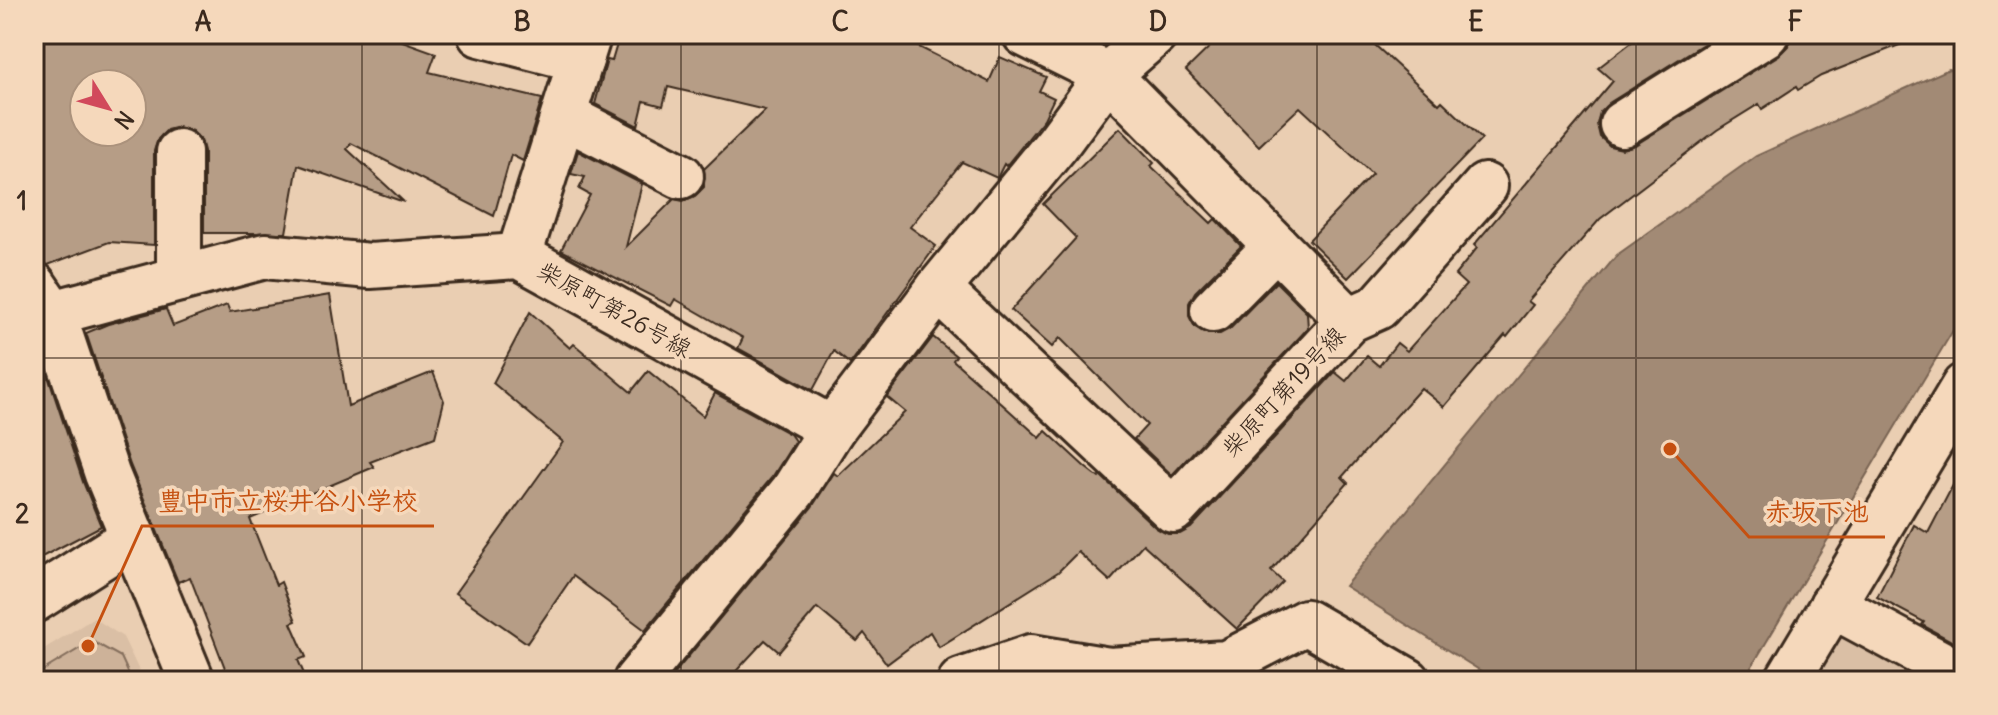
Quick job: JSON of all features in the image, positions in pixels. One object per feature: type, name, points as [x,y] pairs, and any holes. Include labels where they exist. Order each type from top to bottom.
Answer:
[{"type":"street","points":[[480,34],[585,47],[519,256]]},
{"type":"street","name":"柴原町第19号線","points":[[938,289],[1173,510],[1349,320],[1108,75],[1025,34]]},
{"type":"street","points":[[636,681],[793,491],[832,429],[938,289],[1057,144],[1108,75],[1155,34]]},
{"type":"street","points":[[1622,124],[1766,34]]},
{"type":"street","points":[[564,116],[681,176]]},
{"type":"street","points":[[179,152],[179,279]]},
{"type":"street","points":[[1349,320],[1378,307],[1485,186]]},
{"type":"street","points":[[1213,310],[1276,246]]},
{"type":"street","name":"柴原町第26号線","points":[[43,299],[179,279],[265,256],[370,266],[519,256],[832,429]]},
{"type":"street","points":[[43,299],[107,474],[192,681]]},
{"type":"street","points":[[1787,681],[1964,386]]},
{"type":"street","points":[[34,600],[133,537]]},
{"type":"street","points":[[1832,605],[1964,676]]},
{"type":"street","points":[[961,681],[1031,657],[1113,676],[1227,663],[1306,622],[1408,681]]},
{"type":"shaded area","points":[[1949,69],[1964,72],[1964,312],[1743,681],[1497,681],[1345,586],[1617,255],[1756,156]]},
{"type":"shaded area","points":[[94,618],[123,637],[144,681],[34,681],[34,655]]},
{"type":"shaded area","points":[[1842,636],[1926,681],[1816,681]]},
{"type":"shaded area","points":[[92,641],[121,657],[132,681],[34,681],[34,676]]},
{"type":"building","points":[[34,34],[383,34],[436,53],[429,72],[542,99],[523,161],[511,155],[494,216],[351,143],[347,149],[404,202],[298,165],[286,233],[204,233],[204,151],[201,140],[192,131],[178,127],[167,130],[158,139],[154,151],[154,245],[109,242],[48,265],[34,260]]},
{"type":"building","points":[[620,34],[893,34],[989,82],[1000,57],[1046,77],[1039,91],[1054,98],[1044,119],[1006,166],[1004,164],[997,178],[962,162],[910,227],[936,246],[850,364],[834,351],[813,390],[738,348],[743,338],[675,299],[671,306],[561,250],[590,195],[579,189],[585,177],[571,174],[578,151],[642,184],[626,247],[674,199],[683,201],[695,196],[704,187],[704,169],[765,110],[668,87],[663,106],[644,101],[638,126],[595,104],[607,60],[612,61]]},
{"type":"building","points":[[1223,34],[1363,34],[1482,139],[1348,278],[1309,240],[1372,174],[1300,107],[1259,146],[1186,70]]},
{"type":"building","points":[[1642,34],[1719,34],[1609,103],[1600,112],[1597,124],[1600,137],[1610,146],[1622,149],[1635,145],[1779,55],[1788,46],[1791,34],[1922,36],[1821,76],[1798,90],[1796,87],[1762,109],[1759,104],[1717,130],[1600,219],[1528,301],[1533,305],[1507,337],[1505,335],[1444,407],[1421,388],[1342,477],[1348,483],[1271,571],[1283,582],[1237,629],[1143,544],[1110,581],[1078,552],[1058,572],[939,647],[930,632],[887,664],[864,633],[857,641],[817,608],[779,652],[765,640],[727,681],[668,681],[812,507],[834,473],[838,476],[905,412],[887,397],[933,337],[956,356],[953,360],[1040,438],[1046,431],[1085,467],[1099,478],[1101,476],[1156,528],[1168,534],[1180,534],[1191,528],[1335,372],[1346,381],[1367,356],[1379,366],[1397,343],[1407,351],[1466,285],[1455,275],[1477,248],[1474,245],[1613,81],[1598,68]]},
{"type":"building","points":[[1120,128],[1154,163],[1151,166],[1211,223],[1215,219],[1241,246],[1195,292],[1189,303],[1189,316],[1195,327],[1208,334],[1220,334],[1231,328],[1276,282],[1307,313],[1308,328],[1172,475],[1134,439],[1147,425],[1060,338],[1052,347],[1011,310],[1076,238],[1043,204]]},
{"type":"building","points":[[330,295],[348,406],[433,372],[444,401],[435,437],[370,462],[374,467],[250,519],[276,585],[281,582],[296,621],[291,623],[306,657],[298,660],[307,681],[230,681],[190,577],[178,582],[130,465],[86,333],[166,309],[173,326],[227,305],[230,312]]},
{"type":"building","points":[[530,312],[570,348],[574,344],[631,392],[648,371],[703,416],[715,393],[790,434],[795,441],[773,476],[645,630],[573,576],[527,643],[455,593],[563,442],[493,383]]},
{"type":"building","points":[[40,352],[83,482],[101,526],[34,561],[34,354]]},
{"type":"building","points":[[1964,464],[1964,648],[1877,597],[1914,525],[1928,533]]},
{"type":"place","name":"赤坂下池","points":[[1670,449]]},
{"type":"place","name":"豊中市立桜井谷小学校","points":[[88,646]]}]
